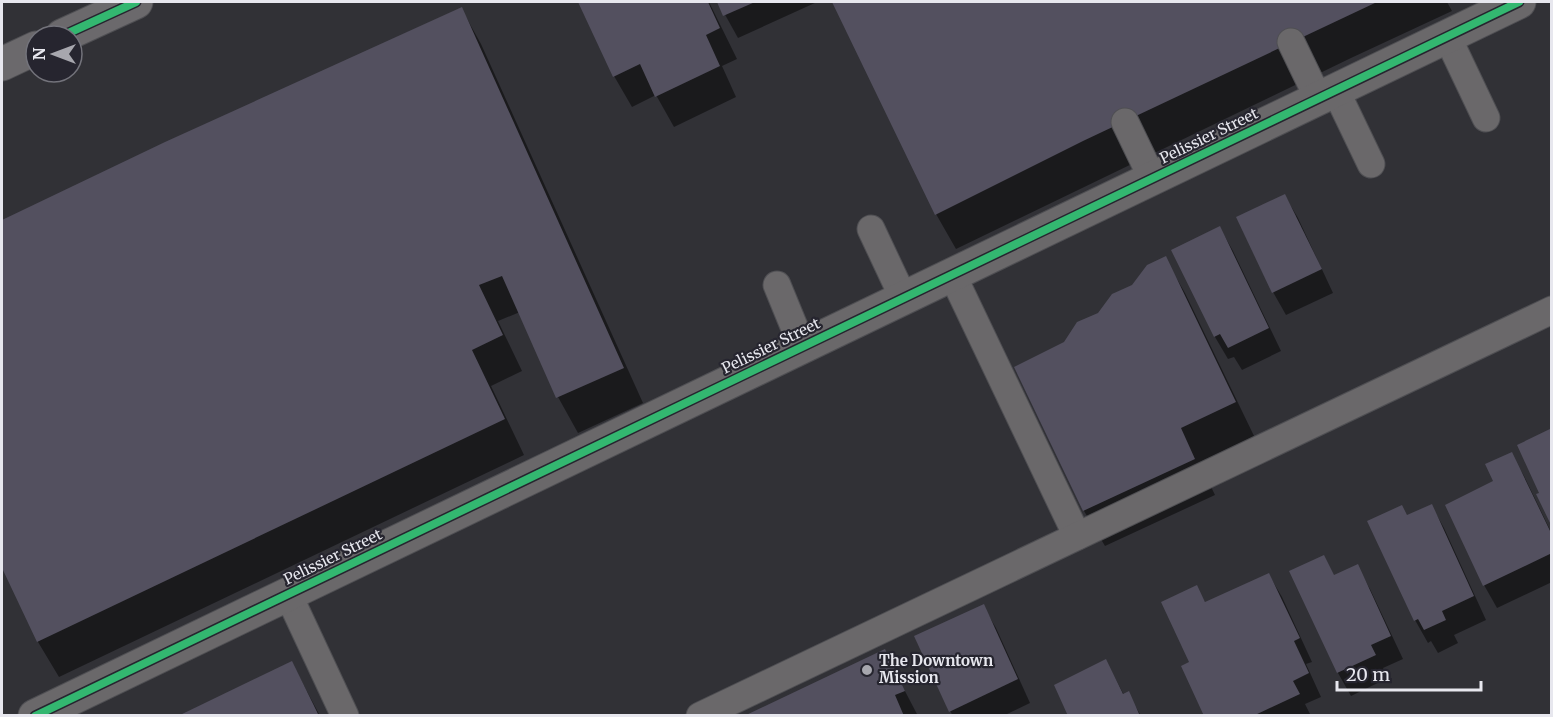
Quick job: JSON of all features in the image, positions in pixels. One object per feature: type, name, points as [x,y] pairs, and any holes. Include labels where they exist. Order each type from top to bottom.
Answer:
[{"type":"main road","points":[[84,26],[136,2]]},
{"type":"main road","points":[[2,64],[24,54]]},
{"type":"street","name":"Pelissier Street","points":[[35,716],[1447,36],[1510,3]]},
{"type":"lane","points":[[1447,36],[1486,118]]},
{"type":"lane","points":[[1291,42],[1371,164]]},
{"type":"lane","points":[[1125,122],[1152,178]]},
{"type":"lane","points":[[871,229],[903,297]]},
{"type":"lane","points":[[952,274],[1077,536]]},
{"type":"lane","points":[[777,285],[802,346]]},
{"type":"lane","points":[[700,716],[1551,310]]},
{"type":"lane","points":[[288,594],[345,716]]},
{"type":"building","points":[[578,2],[708,2],[720,28],[706,35],[720,66],[655,97],[640,64],[613,77]]},
{"type":"building","points":[[717,2],[755,2],[723,16]]},
{"type":"building","points":[[832,2],[1377,2],[1083,141],[935,215]]},
{"type":"building","points":[[462,7],[624,368],[556,398],[502,276],[479,285],[503,335],[472,350],[505,419],[37,642],[2,568],[2,220],[165,142]]},
{"type":"building","points":[[1285,194],[1322,269],[1272,293],[1236,217]]},
{"type":"building","points":[[1220,226],[1269,328],[1228,348],[1220,334],[1214,337],[1171,250]]},
{"type":"building","points":[[1166,256],[1236,402],[1181,428],[1195,459],[1083,511],[1014,367],[1064,342],[1077,322],[1098,313],[1112,294],[1132,285],[1147,265]]},
{"type":"building","points":[[1552,428],[1552,527],[1517,445]]},
{"type":"building","points":[[1512,452],[1552,535],[1552,553],[1483,586],[1445,505],[1493,481],[1485,464]]},
{"type":"building","points":[[1432,504],[1474,596],[1442,611],[1446,620],[1424,630],[1418,619],[1414,621],[1367,521],[1402,505],[1407,515]]},
{"type":"building","points":[[1324,555],[1334,575],[1358,564],[1391,636],[1371,645],[1376,655],[1337,673],[1289,571]]},
{"type":"building","points":[[1269,573],[1300,638],[1294,641],[1309,673],[1293,681],[1300,694],[1253,716],[1204,716],[1181,666],[1189,662],[1161,602],[1197,585],[1205,602]]},
{"type":"building","points":[[984,604],[1018,679],[949,712],[914,636]]},
{"type":"building","name":"The Downtown Mission","points":[[885,649],[905,691],[895,695],[904,716],[744,716]]},
{"type":"building","points":[[1106,659],[1123,694],[1129,691],[1140,716],[1068,716],[1054,685]]},
{"type":"building","points":[[292,661],[319,716],[178,716]]},
{"type":"cycle path","points":[[84,26],[136,2]]},
{"type":"cycle path","points":[[35,716],[1519,2]]},
{"type":"place","name":"The Downtown Mission","points":[[867,670]]}]
